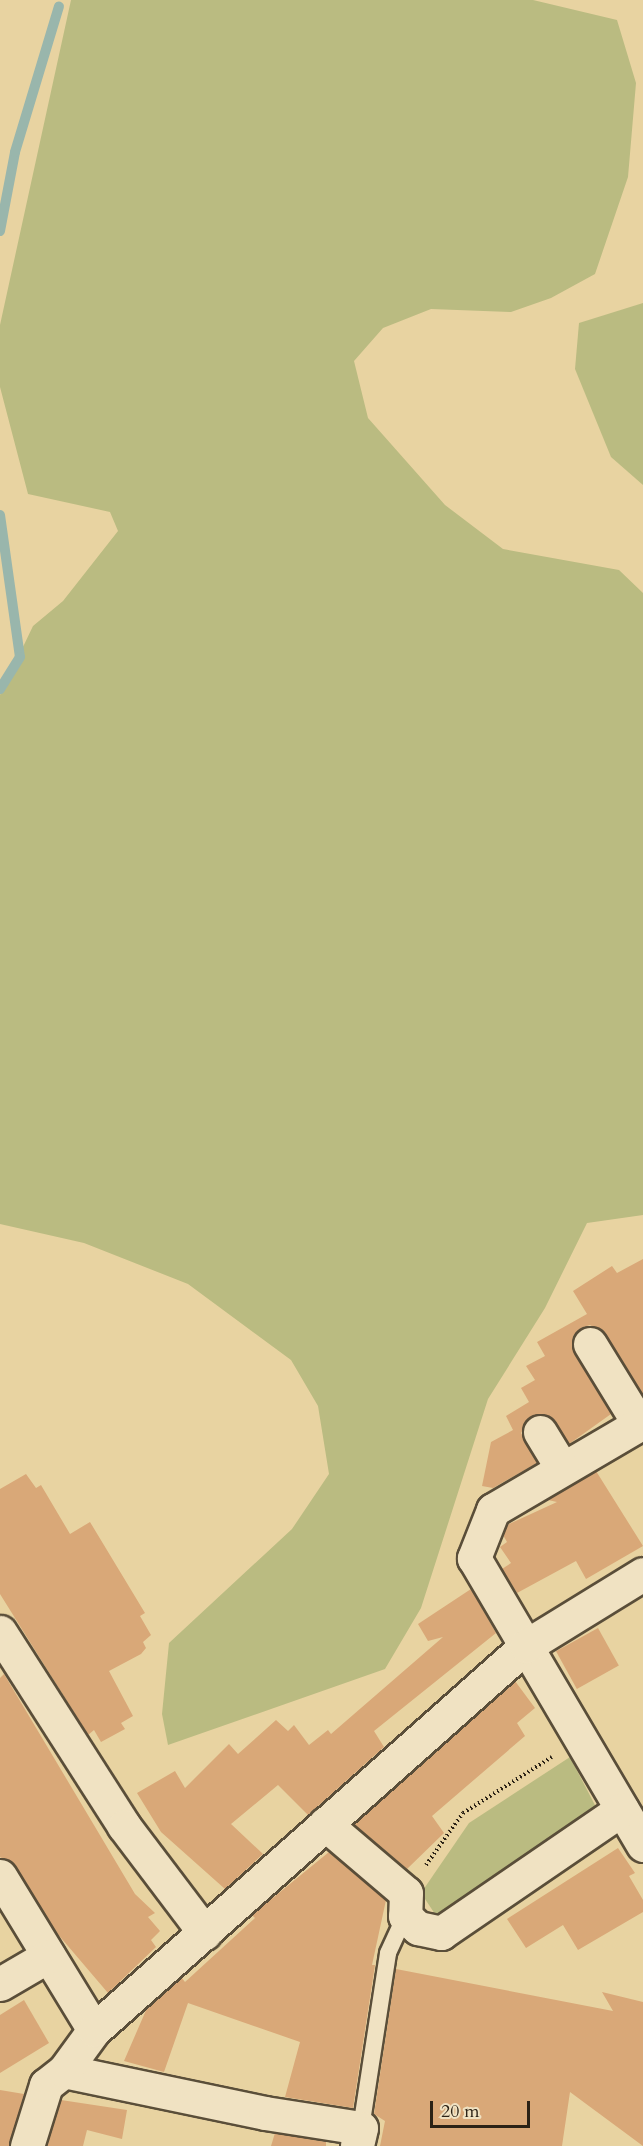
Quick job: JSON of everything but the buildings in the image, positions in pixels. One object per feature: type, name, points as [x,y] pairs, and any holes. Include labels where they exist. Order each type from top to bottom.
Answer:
[{"type":"street","points":[[590,1344],[641,1423],[493,1510],[474,1558],[643,1845]]},
{"type":"street","points":[[540,1432],[562,1468]]},
{"type":"street","points":[[27,2146],[46,2085],[64,2071],[94,2030],[526,1646],[643,1574]]},
{"type":"street","points":[[0,1632],[124,1826],[205,1933]]},
{"type":"street","points":[[325,1824],[405,1905],[418,1929],[441,1933],[622,1809]]},
{"type":"street","points":[[0,1876],[94,2030]]},
{"type":"street","points":[[0,1984],[48,1956]]},
{"type":"street","points":[[64,2071],[264,2113],[359,2137]]},
{"type":"lane","points":[[359,2137],[388,1953],[405,1905]]},
{"type":"path","points":[[405,1905],[463,1814],[581,1739]]},
{"type":"green space","points":[[71,0],[533,0],[617,20],[636,83],[628,177],[595,274],[551,298],[511,312],[431,309],[383,328],[354,361],[368,418],[445,505],[503,549],[619,570],[643,593],[643,1215],[587,1223],[545,1308],[488,1399],[421,1608],[385,1669],[168,1745],[162,1714],[169,1643],[292,1529],[329,1474],[318,1406],[291,1360],[188,1284],[84,1243],[0,1224],[0,695],[33,626],[63,601],[118,531],[110,512],[28,494],[0,387],[0,325]]},
{"type":"green space","points":[[643,303],[643,485],[611,457],[575,369],[579,323]]},
{"type":"green space","points":[[570,1757],[598,1811],[439,1920],[421,1893],[469,1823]]},
{"type":"waterway","points":[[0,231],[15,152],[59,6]]},
{"type":"waterway","points":[[0,515],[20,657],[0,689]]}]
